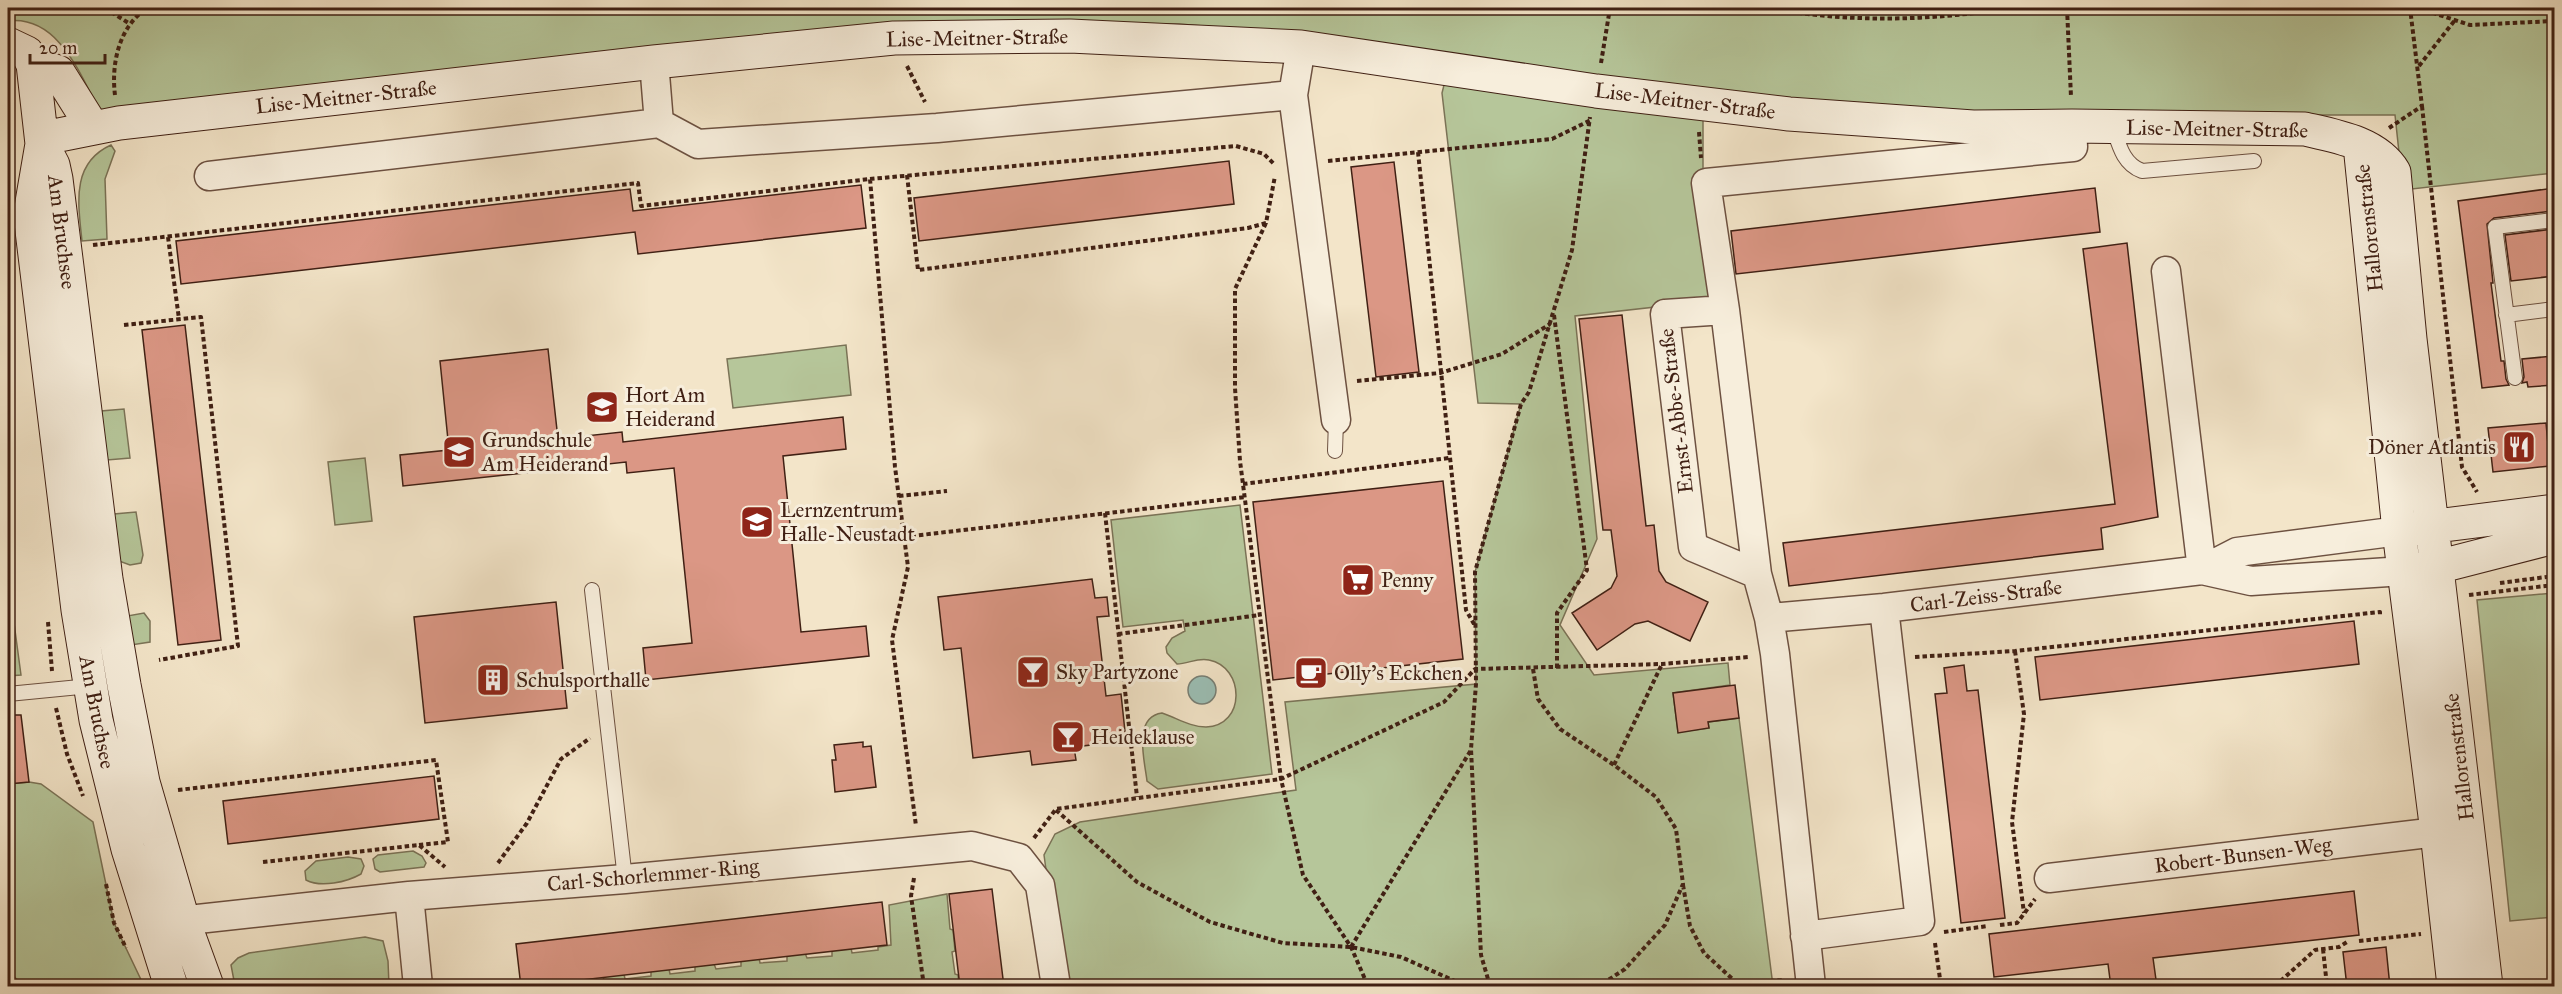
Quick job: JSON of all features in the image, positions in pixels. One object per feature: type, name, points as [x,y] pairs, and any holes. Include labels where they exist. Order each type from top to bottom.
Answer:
[{"type":"street","name":"Lise-Meitner-Straße","points":[[42,144],[54,136],[106,126],[654,62],[894,38],[1070,36],[1301,47],[1596,91],[1789,114],[1973,127],[2305,129],[2341,137],[2361,145]]},
{"type":"street","points":[[8,44],[27,53],[33,64],[42,144]]},
{"type":"street","points":[[1301,47],[1293,95],[1336,420]]},
{"type":"street","points":[[654,62],[659,123]]},
{"type":"street","points":[[33,64],[58,72],[106,126]]},
{"type":"street","points":[[209,176],[659,123],[698,144],[938,128],[1293,95]]},
{"type":"street","points":[[1810,982],[1776,654],[1757,574],[1725,310],[1706,183],[2073,147],[2072,126]]},
{"type":"street","name":"Am Bruchsee","points":[[42,144],[53,165],[106,579],[143,782],[183,920],[207,987]]},
{"type":"street","name":"Am Bruchsee","points":[[42,144],[30,214],[90,686],[96,720],[123,827],[150,925],[171,987]]},
{"type":"street","name":"Hallorenstraße","points":[[2361,145],[2387,160],[2394,172],[2410,339],[2486,987]]},
{"type":"street","name":"Hallorenstraße","points":[[2361,145],[2399,531],[2454,987]]},
{"type":"street","points":[[2166,271],[2202,570]]},
{"type":"street","name":"Ernst-Abbe-Straße","points":[[1725,310],[1665,314],[1693,547],[1757,574]]},
{"type":"street","points":[[2399,531],[2554,511]]},
{"type":"street","name":"Carl-Zeiss-Straße","points":[[2202,570],[2237,552],[2399,531]]},
{"type":"street","points":[[2404,571],[2437,567],[2554,537]]},
{"type":"street","name":"Carl-Zeiss-Straße","points":[[1769,618],[1884,608],[2202,570],[2251,581],[2404,571]]},
{"type":"street","points":[[1805,936],[1926,924],[1884,608]]},
{"type":"street","name":"Robert-Bunsen-Weg","points":[[2049,878],[2437,832]]},
{"type":"street","name":"Carl-Schorlemmer-Ring","points":[[150,925],[409,896],[625,879],[919,849],[972,846],[1019,858]]},
{"type":"street","points":[[1019,858],[1040,885],[1056,987]]},
{"type":"street","points":[[409,896],[418,987]]},
{"type":"lane","points":[[2113,127],[2122,152],[2131,167],[2142,171],[2254,161]]},
{"type":"lane","points":[[2515,378],[2495,228],[2554,220]]},
{"type":"lane","points":[[2506,315],[2554,309]]},
{"type":"lane","points":[[1335,451],[1336,420]]},
{"type":"lane","points":[[592,590],[625,879]]},
{"type":"lane","points":[[8,694],[90,686]]},
{"type":"path","points":[[105,8],[130,24]]},
{"type":"path","points":[[106,126],[115,62],[130,24],[148,8]]},
{"type":"path","points":[[1490,987],[1481,955],[1472,749],[1475,572],[1521,404],[1529,392],[1572,250],[1590,120],[1610,8]]},
{"type":"path","points":[[1753,8],[1857,18],[1896,19],[1934,18],[2011,8]]},
{"type":"path","points":[[2067,8],[2072,126]]},
{"type":"path","points":[[2410,8],[2419,67],[2462,467],[2477,491],[2483,520]]},
{"type":"path","points":[[2418,8],[2470,25],[2554,21]]},
{"type":"path","points":[[2419,67],[2456,20]]},
{"type":"path","points":[[894,38],[938,128]]},
{"type":"path","points":[[1696,102],[1703,173],[1711,183]]},
{"type":"path","points":[[2361,145],[2422,106]]},
{"type":"path","points":[[1418,152],[1466,610],[1475,626]]},
{"type":"path","points":[[1277,167],[1266,223],[1235,289],[1236,388],[1243,484],[1281,779],[1303,875],[1351,947],[1368,987]]},
{"type":"path","points":[[908,175],[918,270],[1248,228],[1266,223]]},
{"type":"path","points":[[63,247],[638,183],[641,206],[870,179],[899,496],[908,567],[892,640],[919,849],[911,896],[924,987]]},
{"type":"path","points":[[168,237],[179,319]]},
{"type":"path","points":[[1554,311],[1587,570],[1557,613],[1557,668]]},
{"type":"path","points":[[124,325],[201,317],[238,646],[159,660]]},
{"type":"path","points":[[1332,383],[1440,373],[1502,354],[1550,324]]},
{"type":"path","points":[[1243,484],[1449,458]]},
{"type":"path","points":[[899,496],[947,491]]},
{"type":"path","points":[[904,537],[1245,497]]},
{"type":"path","points":[[1105,513],[1137,797]]},
{"type":"path","points":[[2489,554],[2493,592]]},
{"type":"path","points":[[2442,615],[2470,613],[2468,595],[2554,585]]},
{"type":"path","points":[[1890,659],[2015,651],[2380,612],[2381,622],[2409,621]]},
{"type":"path","points":[[1118,634],[1260,615]]},
{"type":"path","points":[[2015,651],[2024,714],[2012,822],[2024,913]]},
{"type":"path","points":[[1019,858],[1056,809],[1281,779],[1444,702],[1475,669],[1662,664],[1776,654]]},
{"type":"path","points":[[1614,765],[1662,664]]},
{"type":"path","points":[[1533,669],[1538,699],[1560,729],[1614,765],[1656,797],[1676,829],[1690,926],[1704,953],[1738,984],[1810,982]]},
{"type":"path","points":[[497,864],[527,823],[561,759],[597,732],[606,716]]},
{"type":"path","points":[[1351,947],[1472,749]]},
{"type":"path","points":[[178,789],[436,760],[448,842],[262,862]]},
{"type":"path","points":[[1056,809],[1137,882],[1210,922],[1283,943],[1351,947],[1401,957],[1466,987]]},
{"type":"path","points":[[418,845],[448,870]]},
{"type":"path","points":[[2000,925],[2017,923],[2049,878]]},
{"type":"path","points":[[1599,987],[1625,969],[1665,925],[1683,884]]},
{"type":"path","points":[[1926,924],[1943,932],[1988,926]]},
{"type":"path","points":[[1926,924],[1941,987]]},
{"type":"path","points":[[2359,941],[2399,937]]},
{"type":"path","points":[[2275,987],[2315,950],[2339,947],[2347,942]]},
{"type":"path","points":[[2323,949],[2327,987]]},
{"type":"green space","points":[[8,8],[2554,8],[2554,173],[2403,190],[2395,115],[2004,115],[1696,92],[1327,36],[1179,24],[1031,22],[109,113],[99,110],[75,64],[54,37],[41,27],[25,22],[8,21]]},
{"type":"green space","points":[[1447,73],[1703,103],[1703,179],[1718,300],[1575,316],[1597,539],[1560,625],[1594,675],[1728,663],[1730,685],[1673,693],[1678,732],[1709,728],[1708,722],[1739,718],[1773,986],[1062,986],[1044,855],[1055,834],[1080,822],[1296,790],[1285,702],[1476,684],[1475,572],[1521,404],[1478,403],[1442,93]]},
{"type":"green space","points":[[111,145],[115,151],[105,179],[107,239],[82,241],[79,199],[83,173],[98,153]]},
{"type":"green space","points":[[846,345],[851,395],[733,408],[727,359]]},
{"type":"green space","points":[[124,409],[130,458],[107,460],[101,411]]},
{"type":"green space","points":[[365,458],[372,521],[335,525],[328,462]]},
{"type":"green space","points":[[1240,505],[1272,774],[1158,789],[1147,781],[1142,741],[1147,723],[1153,716],[1162,713],[1194,726],[1206,727],[1219,724],[1228,717],[1234,707],[1236,696],[1234,684],[1229,673],[1221,665],[1205,659],[1177,664],[1167,653],[1166,647],[1172,638],[1185,631],[1183,620],[1123,627],[1111,520]]},
{"type":"green space","points":[[136,512],[143,555],[141,563],[130,565],[119,561],[114,514]]},
{"type":"green space","points":[[8,578],[21,675],[8,676]]},
{"type":"green space","points":[[2554,593],[2554,917],[2510,921],[2477,600]]},
{"type":"green space","points":[[144,613],[150,621],[150,642],[131,645],[127,616]]},
{"type":"green space","points":[[29,782],[41,784],[93,822],[114,923],[144,986],[23,986],[8,970],[8,784]]},
{"type":"green space","points":[[413,851],[422,856],[426,863],[424,867],[380,872],[375,869],[373,859],[378,855]]},
{"type":"green space","points":[[348,857],[361,859],[364,866],[361,874],[334,883],[319,884],[306,880],[305,871],[316,861]]},
{"type":"green space","points":[[947,894],[950,929],[953,930],[955,951],[952,952],[959,986],[561,986],[561,981],[578,979],[579,984],[604,981],[603,976],[624,974],[625,979],[651,976],[651,971],[669,969],[670,974],[695,971],[695,966],[714,964],[716,969],[741,966],[741,961],[759,958],[760,963],[787,961],[787,956],[805,953],[807,958],[832,956],[832,950],[851,948],[852,953],[878,950],[878,947],[891,945],[889,905]]},
{"type":"green space","points":[[365,937],[383,941],[388,961],[389,986],[235,986],[231,965],[238,958],[249,953]]},
{"type":"water","points":[[1202,676],[1212,680],[1216,690],[1212,700],[1202,704],[1192,700],[1188,690],[1192,680]]},
{"type":"building","points":[[1229,161],[1234,204],[919,241],[914,198]]},
{"type":"building","points":[[1394,162],[1419,372],[1376,377],[1351,167]]},
{"type":"building","points":[[861,185],[866,228],[638,254],[635,232],[181,284],[176,241],[630,189],[633,211]]},
{"type":"building","points":[[2095,188],[2100,232],[1736,274],[1731,231]]},
{"type":"building","points":[[2554,188],[2552,211],[2494,218],[2487,224],[2493,283],[2491,283],[2501,361],[2504,361],[2509,385],[2482,388],[2458,201]]},
{"type":"building","points":[[2553,229],[2554,276],[2511,281],[2505,235]]},
{"type":"building","points":[[2127,243],[2158,517],[2101,528],[2103,549],[1789,586],[1783,543],[2115,504],[2083,249]]},
{"type":"building","points":[[1622,315],[1646,526],[1654,525],[1659,571],[1666,582],[1708,602],[1690,641],[1648,621],[1635,624],[1597,650],[1572,613],[1611,588],[1617,576],[1611,530],[1603,530],[1579,319]]},
{"type":"building","points":[[185,325],[221,640],[178,645],[142,330]]},
{"type":"building","points":[[548,349],[558,439],[622,432],[623,442],[843,417],[846,449],[783,456],[801,632],[866,626],[869,656],[646,680],[643,648],[692,643],[674,468],[627,473],[626,462],[403,486],[400,455],[449,450],[440,361]]},
{"type":"building","points":[[2554,356],[2554,385],[2528,387],[2527,382],[2522,383],[2524,377],[2522,359]]},
{"type":"building","name":"Döner Atlantis","points":[[2546,423],[2550,466],[2493,472],[2488,428]]},
{"type":"building","name":"Penny","points":[[1443,481],[1463,659],[1273,680],[1253,502]]},
{"type":"building","name":"Sky Partyzone","points":[[1092,579],[1095,598],[1107,597],[1109,616],[1097,617],[1106,696],[1121,694],[1126,741],[1074,747],[1076,760],[1032,765],[1030,751],[973,758],[961,648],[944,650],[938,597]]},
{"type":"building","name":"Schulsporthalle","points":[[556,602],[567,708],[425,723],[414,617]]},
{"type":"building","points":[[2354,621],[2359,664],[2040,700],[2035,657]]},
{"type":"building","points":[[1964,665],[1967,691],[1978,690],[2005,918],[1961,923],[1935,694],[1947,693],[1944,668]]},
{"type":"building","points":[[1735,685],[1739,718],[1708,722],[1709,728],[1678,733],[1673,693]]},
{"type":"building","points":[[8,715],[21,715],[29,782],[8,784]]},
{"type":"building","points":[[863,742],[863,747],[871,746],[876,787],[835,792],[832,760],[836,760],[834,745]]},
{"type":"building","points":[[434,776],[439,819],[228,844],[223,801]]},
{"type":"building","points":[[992,889],[1004,987],[960,987],[949,894]]},
{"type":"building","points":[[2354,891],[2359,935],[2153,958],[2157,987],[2111,987],[2108,964],[1994,977],[1989,934]]},
{"type":"building","points":[[882,902],[887,945],[521,987],[516,944]]},
{"type":"building","points":[[2386,947],[2390,987],[2347,987],[2343,952]]},
{"type":"place","name":"Hort Am Heiderand","points":[[602,407]]},
{"type":"place","name":"Döner Atlantis","points":[[2519,447]]},
{"type":"place","name":"Grundschule Am Heiderand","points":[[459,452]]},
{"type":"place","name":"Lernzentrum Halle-Neustadt","points":[[757,522]]},
{"type":"place","name":"Penny","points":[[1358,580]]},
{"type":"place","name":"Sky Partyzone","points":[[1033,672]]},
{"type":"place","name":"Olly's Eckchen","points":[[1311,673]]},
{"type":"place","name":"Schulsporthalle","points":[[493,680]]},
{"type":"place","name":"Heideklause","points":[[1068,737]]}]
